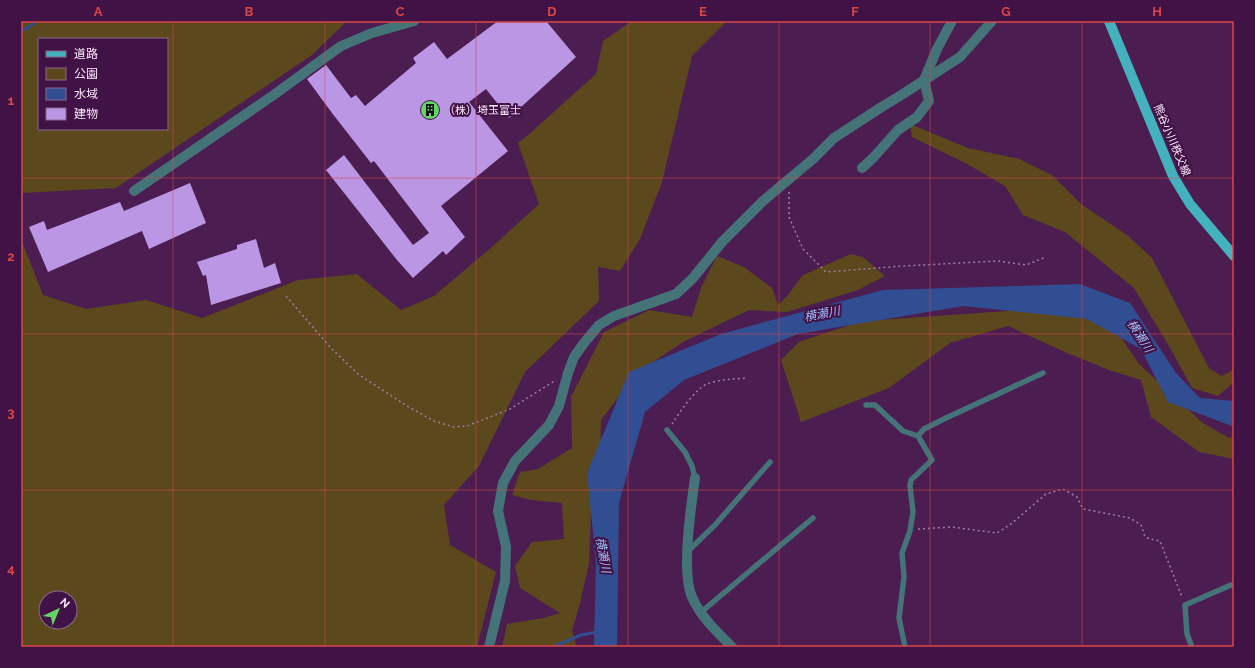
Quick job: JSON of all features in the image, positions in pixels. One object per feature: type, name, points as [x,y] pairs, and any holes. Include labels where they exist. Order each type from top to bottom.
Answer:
[{"type":"main road","name":"熊谷小川秩父線","points":[[1108,21],[1173,176],[1190,204],[1233,254]]},
{"type":"street","points":[[134,191],[275,94],[341,46],[372,34],[414,21]]},
{"type":"street","points":[[862,168],[898,130],[917,117],[929,102],[924,80],[937,49],[952,21]]},
{"type":"street","points":[[489,647],[505,581],[506,547],[498,511],[503,483],[515,461],[549,425],[559,406],[574,357],[584,343],[599,325],[614,316],[676,294],[693,278],[722,242],[763,201],[790,180],[834,138],[960,57],[992,21]]},
{"type":"street","points":[[695,478],[687,552],[688,581],[691,596],[700,613],[732,647]]},
{"type":"lane","points":[[918,436],[924,430],[946,418],[1043,373]]},
{"type":"lane","points":[[866,406],[875,405],[903,431],[918,436],[932,460],[911,480],[910,486],[913,512],[910,531],[902,553],[904,577],[899,618],[905,647]]},
{"type":"lane","points":[[667,430],[685,452],[692,466],[695,478]]},
{"type":"lane","points":[[687,552],[716,525],[770,462]]},
{"type":"lane","points":[[700,613],[813,518]]},
{"type":"lane","points":[[1192,647],[1187,634],[1185,605],[1231,585]]},
{"type":"path","points":[[790,180],[789,217],[802,248],[826,272],[998,261],[1026,265],[1046,257]]},
{"type":"path","points":[[286,296],[331,348],[358,374],[407,406],[434,421],[454,427],[467,426],[510,409],[568,373]]},
{"type":"path","points":[[667,430],[695,393],[706,384],[747,378]]},
{"type":"path","points":[[910,531],[917,529],[952,527],[997,533],[1011,524],[1046,494],[1063,489],[1077,497],[1083,509],[1130,518],[1141,525],[1145,537],[1160,541],[1185,605]]},
{"type":"green space","points":[[21,21],[347,21],[312,55],[116,188],[21,193]]},
{"type":"green space","points":[[632,21],[727,21],[692,56],[662,182],[640,239],[620,271],[598,267],[599,301],[525,372],[479,466],[444,505],[450,545],[496,572],[477,647],[21,647],[21,239],[43,295],[86,309],[146,300],[202,318],[298,280],[357,274],[401,310],[434,296],[492,247],[539,204],[518,143],[596,74],[603,41]]},
{"type":"green space","points":[[910,124],[968,148],[1019,159],[1052,175],[1081,204],[1127,235],[1152,258],[1209,368],[1221,376],[1234,370],[1234,382],[1218,396],[1192,388],[1134,288],[1065,232],[1023,215],[1005,186],[967,164],[912,137]]},
{"type":"green space","points":[[851,254],[863,257],[885,276],[858,290],[787,312],[749,310],[683,342],[637,373],[601,420],[600,463],[591,511],[589,563],[572,631],[577,647],[502,647],[507,624],[543,618],[560,613],[520,588],[515,566],[532,542],[564,539],[562,503],[531,500],[512,495],[520,472],[538,469],[572,448],[571,397],[604,332],[649,310],[692,317],[701,288],[717,256],[744,267],[772,288],[778,305],[803,275]]},
{"type":"green space","points":[[1037,309],[1112,324],[1139,364],[1203,423],[1229,438],[1234,436],[1234,459],[1199,452],[1151,417],[1141,380],[1109,370],[1067,353],[1008,326],[950,343],[889,388],[801,422],[781,360],[799,342],[864,321]]},
{"type":"water","name":"横瀬川","points":[[1080,284],[1130,303],[1176,373],[1200,398],[1234,401],[1234,425],[1232,426],[1168,402],[1141,349],[1087,319],[963,306],[798,334],[684,380],[645,412],[619,503],[617,647],[594,647],[596,563],[587,473],[629,372],[721,334],[883,290]]},
{"type":"building","points":[[498,21],[546,21],[576,57],[509,118],[486,89],[469,102],[508,151],[441,206],[465,237],[446,255],[443,251],[413,278],[326,170],[344,155],[413,245],[429,233],[374,161],[371,163],[307,79],[326,65],[351,98],[356,95],[365,106],[416,63],[413,58],[434,42],[447,59]]},
{"type":"building","points":[[190,183],[206,223],[149,249],[142,231],[48,272],[29,227],[44,221],[47,230],[120,202],[124,211]]},
{"type":"building","points":[[256,239],[264,268],[275,263],[281,283],[211,305],[206,275],[203,276],[197,262],[237,249],[237,245]]},
{"type":"waterway","points":[[21,32],[37,21]]},
{"type":"waterway","points":[[553,647],[581,635],[597,632]]},
{"type":"place","name":"（株）埼玉富士","points":[[430,110]]}]
